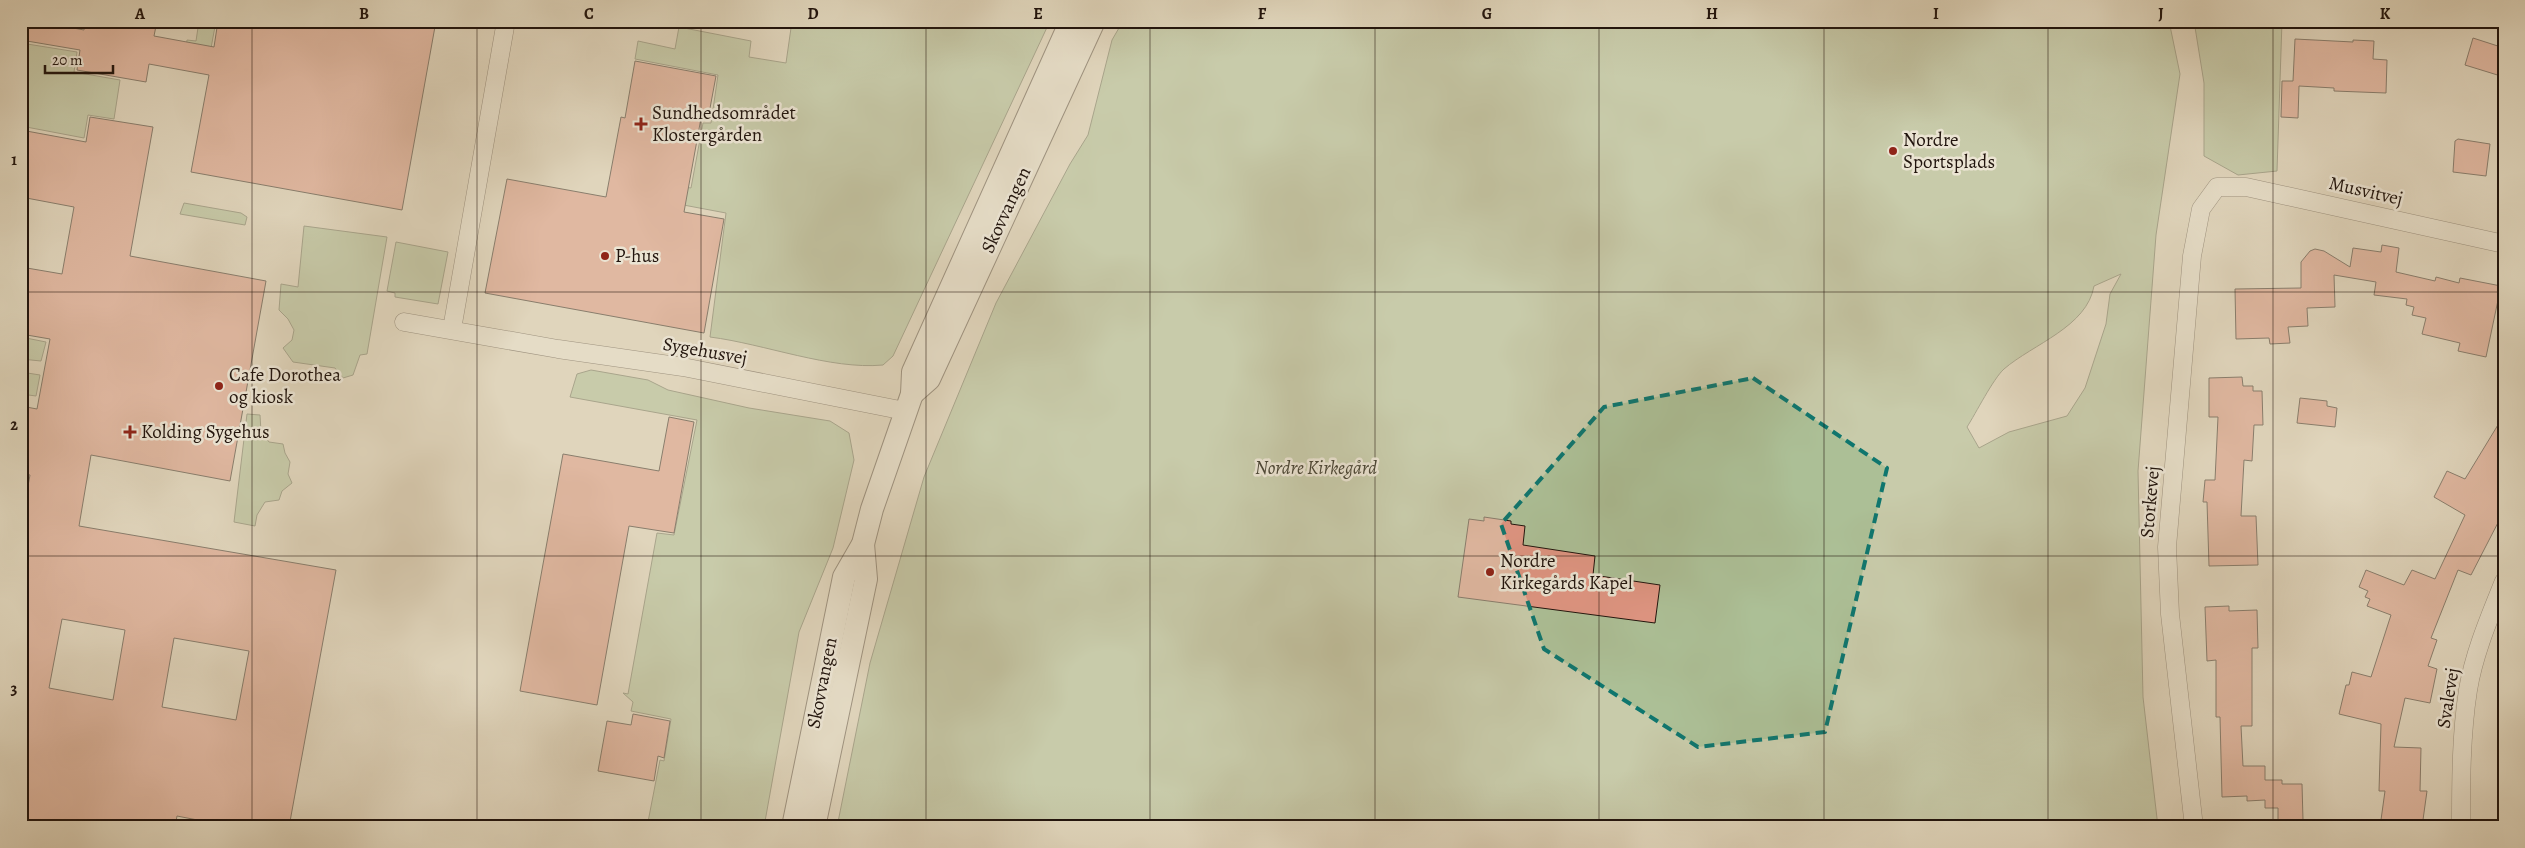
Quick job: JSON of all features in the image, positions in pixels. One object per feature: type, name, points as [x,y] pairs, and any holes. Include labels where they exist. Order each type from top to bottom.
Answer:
[{"type":"street","points":[[404,322],[452,329],[506,21]]},
{"type":"street","name":"Skovvangen","points":[[793,827],[844,577],[863,544],[872,509],[909,402],[913,372],[1071,21]]},
{"type":"street","name":"Skovvangen","points":[[909,402],[929,379],[1094,21]]},
{"type":"street","name":"Musvitvej","points":[[2218,188],[2246,187],[2504,244]]},
{"type":"street","name":"Storkevej","points":[[2194,827],[2170,614],[2167,547],[2192,256],[2201,209],[2218,188]]},
{"type":"street","name":"Sygehusvej","points":[[452,329],[558,349],[909,402]]},
{"type":"street","name":"Skovvangen","points":[[814,827],[866,579],[863,544]]},
{"type":"street","name":"Svalevej","points":[[2461,827],[2462,745],[2468,688],[2483,636],[2504,581]]},
{"type":"highlighted area","points":[[1753,378],[1887,468],[1825,732],[1698,747],[1544,649],[1501,524],[1604,407]]},
{"type":"green space","points":[[199,21],[216,21],[209,59],[185,54],[187,40],[196,41]]},
{"type":"green space","points":[[792,21],[1050,21],[893,356],[883,365],[841,364],[710,337],[726,213],[609,191],[612,175],[691,188],[703,123],[711,123],[718,75],[635,59],[638,41],[675,49],[679,27],[751,41],[749,57],[786,63]]},
{"type":"green space","name":"Nordre Kirkegård","points":[[1123,21],[2169,21],[2180,74],[2156,235],[2138,471],[2143,697],[2158,827],[837,827],[870,663],[924,477],[996,303],[1070,164],[1088,135],[1112,40]],"holes":[[[2121,274],[2110,294],[2106,324],[2085,388],[2067,416],[2009,432],[1979,448],[1967,427],[1990,388],[2004,369],[2070,324],[2081,313],[2089,300],[2094,286]]]},
{"type":"green space","points":[[2194,21],[2282,21],[2277,171],[2238,175],[2204,156],[2204,83]]},
{"type":"green space","points":[[21,43],[77,52],[74,72],[120,80],[114,119],[88,115],[84,138],[21,126]]},
{"type":"green space","points":[[184,203],[241,213],[247,217],[245,225],[180,214]]},
{"type":"green space","points":[[304,226],[387,237],[367,354],[360,355],[353,375],[343,378],[335,368],[293,362],[283,348],[292,340],[294,330],[288,319],[279,310],[281,284],[298,287]]},
{"type":"green space","points":[[396,242],[448,252],[438,304],[395,297],[395,293],[387,291]]},
{"type":"green space","points":[[21,337],[46,342],[41,361],[21,359]]},
{"type":"green space","points":[[591,370],[648,380],[668,390],[749,408],[830,421],[849,433],[854,460],[833,548],[799,632],[764,827],[647,827],[660,760],[664,761],[671,719],[631,711],[633,702],[623,693],[628,694],[657,533],[674,535],[697,420],[570,397],[577,374]]},
{"type":"green space","points":[[21,372],[40,375],[36,396],[21,394]]},
{"type":"green space","points":[[247,414],[260,415],[261,432],[269,442],[283,444],[290,462],[288,474],[292,483],[282,491],[279,500],[265,502],[257,515],[255,526],[234,522]]},
{"type":"building","points":[[21,21],[36,21],[84,30],[85,21],[157,21],[154,36],[214,47],[218,21],[436,21],[402,210],[191,172],[209,75],[149,64],[146,82],[77,70],[80,50],[21,40]]},
{"type":"building","points":[[2473,38],[2504,48],[2504,77],[2465,65]]},
{"type":"building","points":[[2295,39],[2353,42],[2353,40],[2374,41],[2373,59],[2387,60],[2386,93],[2334,91],[2334,88],[2299,86],[2298,118],[2281,117],[2282,81],[2293,81]]},
{"type":"building","name":"P-hus","points":[[635,61],[716,76],[708,119],[701,118],[684,212],[724,219],[704,333],[485,293],[507,179],[606,197],[621,117],[625,118]]},
{"type":"building","name":"Kolding Sygehus","points":[[90,117],[153,127],[130,256],[266,281],[230,481],[91,455],[79,526],[336,570],[289,827],[223,827],[223,825],[177,816],[175,827],[21,827],[21,524],[30,475],[21,473],[21,406],[37,409],[50,339],[21,334],[21,267],[62,274],[74,207],[21,197],[21,130],[86,142]],"holes":[[[62,619],[125,630],[113,700],[49,688]],[[174,638],[249,651],[236,720],[162,707]]]},
{"type":"building","points":[[2458,139],[2490,144],[2486,176],[2453,172],[2455,141]]},
{"type":"building","points":[[2382,245],[2399,248],[2396,272],[2435,281],[2436,277],[2459,283],[2460,278],[2501,286],[2486,357],[2458,351],[2460,343],[2422,334],[2426,318],[2412,315],[2414,307],[2406,305],[2407,299],[2374,295],[2376,282],[2334,275],[2335,307],[2307,308],[2308,326],[2288,327],[2290,343],[2270,344],[2269,338],[2236,339],[2235,289],[2301,288],[2301,262],[2310,251],[2315,249],[2324,251],[2350,267],[2353,248],[2381,252]]},
{"type":"building","points":[[2242,377],[2243,386],[2253,386],[2253,391],[2262,391],[2263,425],[2254,425],[2252,461],[2244,460],[2241,516],[2256,516],[2258,565],[2209,566],[2207,502],[2203,502],[2205,480],[2215,480],[2218,417],[2209,417],[2209,378]]},
{"type":"building","points":[[2300,398],[2327,401],[2327,406],[2337,408],[2335,427],[2297,423]]},
{"type":"building","points":[[2504,415],[2504,511],[2471,575],[2458,570],[2431,638],[2437,640],[2428,666],[2437,669],[2430,703],[2405,698],[2394,747],[2421,748],[2420,791],[2427,791],[2422,827],[2380,827],[2385,791],[2379,791],[2381,724],[2339,714],[2346,685],[2349,685],[2352,672],[2371,677],[2391,615],[2367,606],[2370,599],[2365,597],[2368,591],[2359,587],[2366,570],[2404,585],[2412,570],[2435,579],[2465,515],[2434,497],[2447,471],[2465,479]]},
{"type":"building","points":[[669,417],[694,422],[674,533],[629,526],[597,705],[520,691],[563,454],[659,471]]},
{"type":"building","name":"Nordre Kirkegårds Kapel","points":[[1484,517],[1511,521],[1511,524],[1525,526],[1523,545],[1595,556],[1593,575],[1660,585],[1655,623],[1458,597],[1469,519],[1484,521]]},
{"type":"building","points":[[2229,606],[2229,611],[2257,610],[2258,648],[2252,648],[2252,726],[2241,726],[2243,766],[2265,766],[2265,780],[2282,780],[2282,784],[2302,784],[2303,820],[2278,821],[2278,808],[2265,808],[2265,800],[2247,801],[2247,796],[2222,797],[2220,717],[2216,717],[2216,660],[2207,661],[2205,607]]},
{"type":"building","points":[[633,714],[670,721],[664,758],[658,756],[654,781],[598,771],[607,721],[631,725]]},
{"type":"place","name":"Sundhedsområdet Klostergården","points":[[641,124]]},
{"type":"place","name":"Nordre Sportsplads","points":[[1893,151]]},
{"type":"place","name":"P-hus","points":[[605,256]]},
{"type":"place","name":"Cafe Dorothea og kiosk","points":[[219,386]]},
{"type":"place","name":"Kolding Sygehus","points":[[130,432]]},
{"type":"place","name":"Nordre Kirkegårds Kapel","points":[[1490,572]]}]
